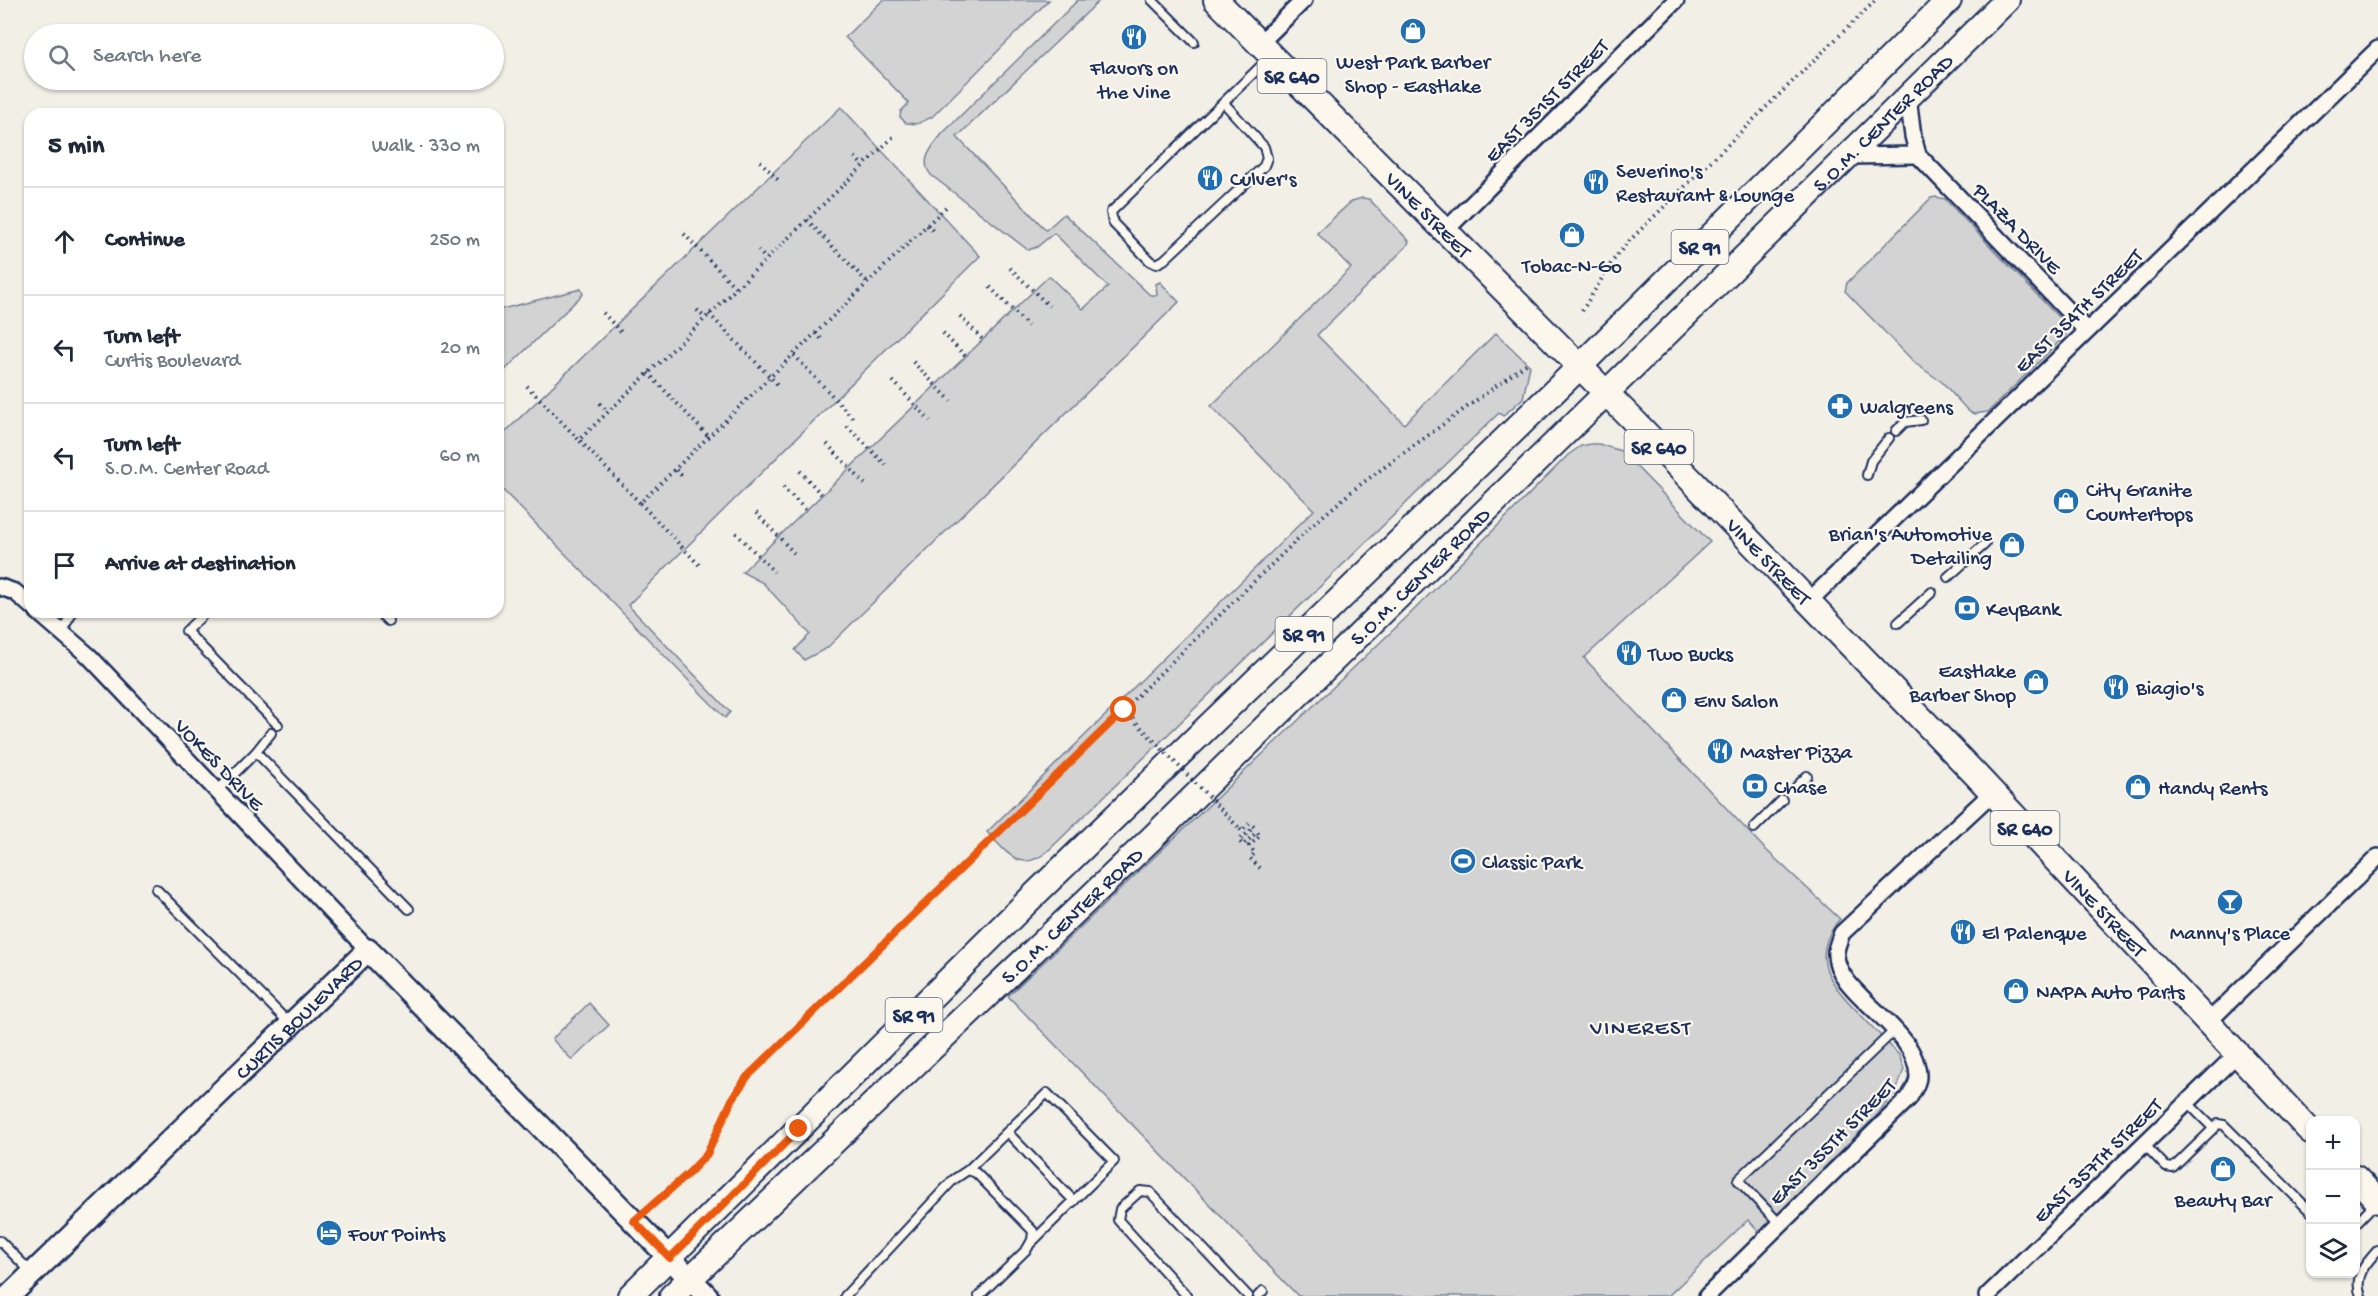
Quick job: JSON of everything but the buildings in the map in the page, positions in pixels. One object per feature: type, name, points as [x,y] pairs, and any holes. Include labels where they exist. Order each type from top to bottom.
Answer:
[{"type":"main road","name":"VINE STREET","points":[[1216,0],[1607,393],[1992,793],[2306,1127]]},
{"type":"main road","name":"S.O.M. CENTER ROAD","points":[[630,1296],[1028,902],[1580,367],[1949,0]]},
{"type":"main road","name":"S.O.M. CENTER ROAD","points":[[672,1296],[1151,839],[2007,0]]},
{"type":"main road","points":[[2360,1183],[2378,1201]]},
{"type":"street","points":[[1265,50],[1304,0]]},
{"type":"street","name":"EAST 351ST STREET","points":[[1446,230],[1676,0]]},
{"type":"street","name":"EAST 354TH STREET","points":[[1808,602],[2378,49]]},
{"type":"street","points":[[1849,156],[1918,154],[1908,98]]},
{"type":"street","name":"PLAZA DRIVE","points":[[1918,154],[2087,331]]},
{"type":"street","points":[[0,587],[15,592],[24,600]]},
{"type":"street","name":"VOKES DRIVE","points":[[45,618],[89,656],[368,950]]},
{"type":"street","name":"EAST 355TH STREET","points":[[1707,1296],[1909,1098],[1918,1079],[1914,1053],[1853,987],[1841,971],[1836,952],[1842,933],[1992,793]]},
{"type":"street","points":[[2207,1023],[2378,857]]},
{"type":"street","name":"CURTIS BOULEVARD","points":[[9,1296],[368,950],[707,1296]]},
{"type":"street","name":"EAST 357TH STREET","points":[[1987,1296],[2236,1054]]},
{"type":"lane","points":[[1152,0],[1194,42]]},
{"type":"lane","points":[[1224,103],[1264,147],[1267,158],[1264,166],[1164,260],[1156,264],[1150,261],[1113,223],[1111,212],[1224,103],[1265,50]]},
{"type":"lane","points":[[1896,431],[1905,423],[1921,420]]},
{"type":"lane","points":[[1867,475],[1871,461],[1889,438]]},
{"type":"lane","points":[[1948,577],[1984,544]]},
{"type":"lane","points":[[1898,623],[1932,592]]},
{"type":"lane","points":[[61,632],[69,618]]},
{"type":"lane","points":[[200,618],[186,631],[278,725]]},
{"type":"lane","points":[[385,618],[388,621]]},
{"type":"lane","points":[[217,790],[256,752],[271,733]]},
{"type":"lane","points":[[256,752],[409,909]]},
{"type":"lane","points":[[1797,786],[1807,776]]},
{"type":"lane","points":[[1754,828],[1782,800]]},
{"type":"lane","points":[[156,889],[290,1024]]},
{"type":"lane","points":[[1780,1224],[1738,1180],[1895,1030]]},
{"type":"lane","points":[[845,1296],[953,1179],[968,1170],[1047,1093],[1114,1161],[979,1296]]},
{"type":"lane","points":[[2187,1102],[2214,1129]]},
{"type":"lane","points":[[2144,1144],[2166,1167],[2173,1168],[2218,1124],[2224,1125],[2306,1207]]},
{"type":"lane","points":[[1007,1132],[1074,1201]]},
{"type":"lane","points":[[968,1170],[976,1173],[1033,1231],[1030,1244]]},
{"type":"lane","points":[[1187,1296],[1118,1220],[1120,1209],[1140,1191],[1150,1192],[1248,1296]]},
{"type":"lane","points":[[2360,1217],[2378,1201]]},
{"type":"lane","points":[[0,1241],[32,1273]]},
{"type":"lane","points":[[2361,1296],[2360,1274],[2366,1262],[2378,1250]]},
{"type":"path","points":[[1582,311],[1612,262],[1626,244],[1876,0]]},
{"type":"path","points":[[579,440],[893,137]]},
{"type":"path","points":[[855,157],[863,166]]},
{"type":"path","points":[[760,161],[778,180]]},
{"type":"path","points":[[640,504],[949,204]]},
{"type":"path","points":[[807,220],[868,283]]},
{"type":"path","points":[[927,225],[935,233]]},
{"type":"path","points":[[684,234],[736,288]]},
{"type":"path","points":[[758,250],[766,259]]},
{"type":"path","points":[[1010,268],[1048,306]]},
{"type":"path","points":[[990,287],[1028,326]]},
{"type":"path","points":[[697,310],[707,316],[779,386]]},
{"type":"path","points":[[603,313],[621,332]]},
{"type":"path","points":[[960,316],[982,340]]},
{"type":"path","points":[[816,333],[823,341]]},
{"type":"path","points":[[942,333],[966,357]]},
{"type":"path","points":[[794,355],[854,419]]},
{"type":"path","points":[[913,362],[951,401]]},
{"type":"path","points":[[634,1221],[707,1154],[732,1100],[747,1077],[1311,526],[1357,487],[1529,362]]},
{"type":"path","points":[[648,373],[709,437]]},
{"type":"path","points":[[893,381],[930,421]]},
{"type":"path","points":[[527,386],[701,567]]},
{"type":"path","points":[[600,403],[608,412]]},
{"type":"path","points":[[847,426],[886,465]]},
{"type":"path","points":[[827,444],[865,484]]},
{"type":"path","points":[[676,470],[684,478]]},
{"type":"path","points":[[800,471],[822,495]]},
{"type":"path","points":[[783,487],[806,510]]},
{"type":"path","points":[[756,513],[794,553]]},
{"type":"path","points":[[736,533],[774,572]]},
{"type":"path","points":[[1124,710],[1242,831],[1250,823],[1254,827],[1239,841],[1243,845],[1257,832],[1260,836],[1249,846],[1255,853],[1250,858],[1260,868]]},
{"type":"shaded area","points":[[883,0],[1049,0],[932,117],[917,124],[906,123],[900,117],[901,111],[909,103],[845,37]]},
{"type":"shaded area","points":[[1078,0],[1100,0],[957,137],[1046,230],[1064,214],[1150,295],[1157,295],[1156,284],[1160,282],[1179,302],[827,648],[804,660],[795,650],[810,634],[763,583],[742,572],[1049,276],[1083,309],[1108,287],[1054,233],[1037,247],[1028,250],[931,175],[926,164],[928,154],[942,134]]},
{"type":"shaded area","points":[[841,107],[980,256],[628,605],[730,712],[725,718],[504,491],[504,433]]},
{"type":"shaded area","points":[[1362,198],[1369,199],[1409,241],[1407,246],[1317,335],[1404,424],[1496,333],[1530,366],[1523,398],[1503,416],[1499,413],[1050,849],[1040,857],[1031,860],[1023,861],[1016,858],[1002,848],[987,832],[1314,510],[1211,406],[1351,268],[1317,233],[1352,201]]},
{"type":"shaded area","points":[[1931,198],[1945,199],[2066,325],[2066,335],[1988,412],[1974,414],[1968,411],[1942,382],[1916,364],[1845,291],[1847,283]]},
{"type":"shaded area","points":[[581,289],[583,294],[504,371],[504,308]]},
{"type":"shaded area","name":"Classic Park","points":[[1599,444],[1621,451],[1710,542],[1584,658],[1764,848],[1840,919],[1830,933],[1825,946],[1824,958],[1827,970],[1832,981],[1849,1003],[1899,1055],[1904,1069],[1897,1089],[1878,1114],[1760,1232],[1748,1220],[1668,1296],[1298,1296],[1008,996],[1408,616],[1568,455],[1581,446]]},
{"type":"shaded area","points":[[589,1003],[609,1025],[572,1060],[552,1039]]},
{"type":"place","name":"West Park Barber Shop - Eastlake","points":[[1413,31]]},
{"type":"place","name":"Flavors on the Vine","points":[[1134,37]]},
{"type":"place","name":"Culver's","points":[[1210,178]]},
{"type":"place","name":"Severino's Restaurant & Lounge","points":[[1596,182]]},
{"type":"place","name":"Tobac-N-Go","points":[[1572,235]]},
{"type":"place","name":"Walgreens","points":[[1840,406]]},
{"type":"place","name":"City Granite Countertops","points":[[2066,501]]},
{"type":"place","name":"Brian's Automotive Detailing","points":[[2012,545]]},
{"type":"place","name":"KeyBank","points":[[1967,608]]},
{"type":"place","name":"Two Bucks","points":[[1629,653]]},
{"type":"place","name":"Eastlake Barber Shop","points":[[2036,682]]},
{"type":"place","name":"Biagio's","points":[[2116,687]]},
{"type":"place","name":"Env Salon","points":[[1674,700]]},
{"type":"place","name":"Master Pizza","points":[[1720,751]]},
{"type":"place","name":"Chase","points":[[1755,786]]},
{"type":"place","name":"Handy Rents","points":[[2138,787]]},
{"type":"place","name":"Classic Park","points":[[1463,861]]},
{"type":"place","name":"Manny's Place","points":[[2230,902]]},
{"type":"place","name":"El Palenque","points":[[1963,932]]},
{"type":"place","name":"NAPA Auto Parts","points":[[2016,991]]},
{"type":"place","name":"Beauty Bar","points":[[2223,1169]]},
{"type":"place","name":"Four Points","points":[[329,1233]]},
{"type":"district","name":"VINEREST","points":[[1641,1026]]},
{"type":"route","points":[[799,1129],[670,1258],[634,1221],[707,1154],[732,1100],[747,1077],[1124,710]]}]
